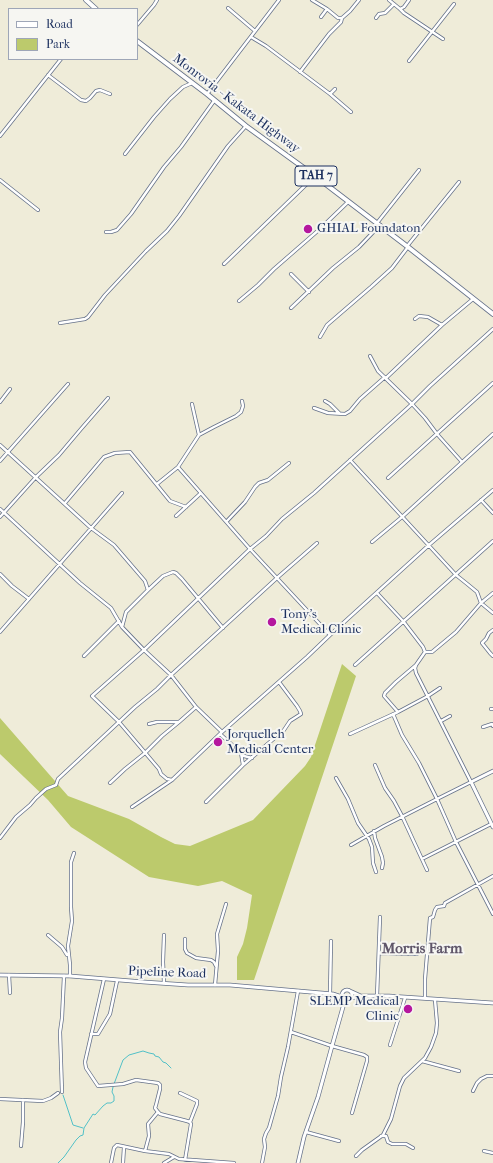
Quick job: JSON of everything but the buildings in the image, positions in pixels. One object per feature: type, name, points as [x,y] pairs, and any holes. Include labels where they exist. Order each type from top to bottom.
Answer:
[{"type":"highway","points":[[86,0],[95,8]]},
{"type":"highway","name":"Monrovia - Kakata Highway","points":[[138,42],[207,94],[246,126],[315,176],[408,247],[493,314]]},
{"type":"street","points":[[90,4],[94,0]]},
{"type":"street","points":[[138,24],[154,5],[156,0]]},
{"type":"street","points":[[207,94],[279,0]]},
{"type":"street","points":[[312,0],[338,18],[342,18]]},
{"type":"street","points":[[300,72],[326,38],[341,22],[342,18],[359,0]]},
{"type":"street","points":[[389,0],[404,13],[443,39]]},
{"type":"street","points":[[400,8],[404,7],[409,0]]},
{"type":"street","points":[[376,18],[379,14],[385,13],[394,4]]},
{"type":"street","points":[[409,61],[454,4]]},
{"type":"street","points":[[228,8],[255,31]]},
{"type":"street","points":[[321,17],[327,9]]},
{"type":"street","points":[[251,37],[266,46],[330,94],[351,112]]},
{"type":"street","points":[[0,136],[60,60]]},
{"type":"street","points":[[48,76],[81,100],[86,101],[96,91],[100,90],[110,94]]},
{"type":"street","points":[[125,154],[170,99],[183,87],[192,83]]},
{"type":"street","points":[[330,94],[335,89]]},
{"type":"street","points":[[106,232],[116,230],[131,214],[164,167],[181,147],[214,101]]},
{"type":"street","points":[[60,323],[85,319],[88,317],[109,290],[167,231],[228,146],[246,126]]},
{"type":"street","points":[[291,308],[359,247],[419,170]]},
{"type":"street","points":[[224,264],[315,176]]},
{"type":"street","points":[[0,180],[38,210]]},
{"type":"street","points":[[320,337],[327,325],[392,268],[408,245],[459,182]]},
{"type":"street","points":[[240,301],[321,228],[348,201]]},
{"type":"street","points":[[290,274],[308,292]]},
{"type":"street","points":[[314,408],[328,414],[345,414],[350,411],[360,399],[386,378],[473,298]]},
{"type":"street","points":[[415,319],[419,316],[428,318],[442,325]]},
{"type":"street","points":[[172,780],[167,779],[161,774],[159,768],[119,722],[92,696],[144,650],[250,549],[266,536],[282,519],[314,493],[493,329]]},
{"type":"street","points":[[370,356],[378,371],[425,418],[462,462]]},
{"type":"street","points":[[388,478],[493,383]]},
{"type":"street","points":[[0,461],[68,384]]},
{"type":"street","points":[[0,402],[10,389]]},
{"type":"street","points":[[0,517],[59,454],[108,398]]},
{"type":"street","points":[[325,400],[339,414]]},
{"type":"street","points":[[157,484],[178,468],[200,435],[241,412],[243,406],[242,401]]},
{"type":"street","points":[[192,404],[200,435]]},
{"type":"street","points":[[372,542],[402,517],[493,434]]},
{"type":"street","points":[[0,445],[91,528],[114,545],[145,581],[148,590]]},
{"type":"street","points":[[65,503],[104,457],[116,452],[130,452],[170,501],[186,507]]},
{"type":"street","points":[[350,460],[456,575],[477,592],[481,603],[493,613]]},
{"type":"street","points":[[227,521],[245,502],[254,487],[268,480],[289,463]]},
{"type":"street","points":[[178,468],[227,521],[250,549],[330,634]]},
{"type":"street","points":[[132,807],[172,780],[221,733],[307,657],[330,634],[493,490]]},
{"type":"street","points":[[0,632],[122,493]]},
{"type":"street","points":[[176,516],[201,494]]},
{"type":"street","points":[[481,500],[493,513]]},
{"type":"street","points":[[0,509],[80,583],[111,608],[122,627],[171,675],[196,707],[244,756],[252,758]]},
{"type":"street","points":[[355,665],[493,541]]},
{"type":"street","points":[[0,838],[16,817],[30,806],[46,789],[56,785],[58,779],[135,707],[157,689],[317,543]]},
{"type":"street","points":[[122,627],[126,612],[163,576],[173,572],[176,573],[199,598],[223,628]]},
{"type":"street","points":[[0,574],[12,586],[29,599]]},
{"type":"street","points":[[377,593],[403,621],[423,647],[425,652]]},
{"type":"street","points":[[425,652],[432,652],[456,632],[481,603],[493,593]]},
{"type":"street","points":[[84,656],[119,621]]},
{"type":"street","points":[[493,630],[489,633],[486,640],[482,644],[493,656]]},
{"type":"street","points":[[398,712],[384,696],[385,693],[416,664],[425,652]]},
{"type":"street","points":[[416,664],[416,673],[492,826],[422,859]]},
{"type":"street","points":[[206,802],[243,766],[284,730],[290,721],[300,714],[297,706],[279,682]]},
{"type":"street","points":[[350,734],[398,712],[440,688]]},
{"type":"street","points":[[110,783],[125,768],[145,753],[162,736],[196,707]]},
{"type":"street","points":[[393,714],[402,735],[419,764],[456,842],[493,914]]},
{"type":"street","points":[[440,720],[450,716]]},
{"type":"street","points":[[149,724],[157,722],[179,722]]},
{"type":"street","points":[[483,727],[492,724],[493,726]]},
{"type":"street","points":[[241,753],[243,766]]},
{"type":"street","points":[[375,765],[385,788],[402,816],[427,870]]},
{"type":"street","points":[[351,845],[402,816],[493,771]]},
{"type":"street","points":[[336,778],[358,823],[369,839],[372,847],[373,863],[376,872]]},
{"type":"street","points":[[374,831],[383,863],[382,868]]},
{"type":"street","points":[[70,976],[68,946],[72,921],[71,862],[74,853]]},
{"type":"street","points":[[425,999],[425,979],[430,918],[433,918],[437,907],[444,906],[445,903],[493,876]]},
{"type":"street","points":[[215,985],[218,951],[217,934],[226,904]]},
{"type":"street","points":[[377,996],[380,917]]},
{"type":"street","points":[[48,935],[62,947],[68,956]]},
{"type":"street","points":[[164,935],[164,983]]},
{"type":"street","points":[[185,939],[186,953],[196,958],[211,960],[216,966]]},
{"type":"street","points":[[331,941],[332,994]]},
{"type":"street","points":[[379,953],[417,954]]},
{"type":"street","name":"Pipeline Road","points":[[0,975],[70,976],[117,981],[230,985],[332,994],[343,997]]},
{"type":"street","points":[[10,975],[10,993]]},
{"type":"street","points":[[62,1092],[60,1032],[64,976]]},
{"type":"street","points":[[104,979],[90,1034],[85,1062],[86,1068],[98,1086],[136,1080],[158,1083],[161,1087],[155,1108],[158,1112],[160,1114],[190,1122]]},
{"type":"street","points":[[90,1034],[98,1034],[110,1014],[117,981]]},
{"type":"street","points":[[298,1163],[343,1007],[343,991],[347,990],[361,996]]},
{"type":"street","points":[[262,1163],[265,1147],[264,1139],[269,1128],[278,1096],[298,991]]},
{"type":"street","name":"Pipeline Road","points":[[332,994],[343,991]]},
{"type":"street","points":[[343,1007],[352,994],[350,991]]},
{"type":"street","points":[[343,997],[347,1000],[361,996],[377,996],[493,1003]]},
{"type":"street","points":[[390,1045],[405,998]]},
{"type":"street","points":[[356,1156],[381,1136],[388,1127],[400,1086],[404,1078],[422,1061],[430,1047],[436,1033],[437,1023],[435,1000]]},
{"type":"street","points":[[291,1032],[367,1057],[352,1113]]},
{"type":"street","points":[[422,1061],[458,1071]]},
{"type":"street","points":[[473,1091],[481,1079],[486,1076],[493,1076]]},
{"type":"street","points":[[0,1099],[35,1101],[48,1100],[58,1093]]},
{"type":"street","points":[[180,1093],[196,1101],[197,1104],[190,1122],[191,1126],[185,1160]]},
{"type":"street","points":[[21,1146],[23,1100]]},
{"type":"street","points":[[145,1151],[149,1136],[148,1124],[158,1112]]},
{"type":"street","points":[[306,1132],[338,1141]]},
{"type":"street","points":[[381,1136],[386,1136],[388,1142],[392,1144],[406,1144],[413,1148]]},
{"type":"street","points":[[111,1163],[115,1146],[117,1145],[169,1154],[185,1160],[234,1163]]},
{"type":"street","points":[[123,1163],[124,1147]]},
{"type":"street","points":[[484,1151],[493,1153]]},
{"type":"street","points":[[164,1163],[174,1157]]},
{"type":"green space","points":[[342,664],[356,676],[254,980],[237,980],[237,957],[243,944],[247,928],[252,895],[222,881],[198,886],[149,877],[71,827],[48,800],[0,754],[0,718],[68,796],[129,819],[175,844],[190,846],[253,820],[305,766],[311,757]]},
{"type":"waterway","points":[[114,1084],[123,1060],[129,1055],[143,1051],[159,1057],[171,1068]]},
{"type":"waterway","points":[[58,1163],[76,1140],[83,1135],[84,1128],[93,1114],[95,1115],[107,1103],[114,1101],[112,1092],[113,1087]]},
{"type":"waterway","points":[[63,1095],[73,1125],[83,1128]]},
{"type":"place","name":"GHIAL Foundaton","points":[[308,229]]},
{"type":"place","name":"Tony's Medical Clinic","points":[[272,622]]},
{"type":"place","name":"Jorquelleh Medical Center","points":[[218,742]]},
{"type":"place","name":"SLEMP Medical Clinic","points":[[408,1009]]},
{"type":"district","name":"Morris Farm","points":[[422,949]]}]
